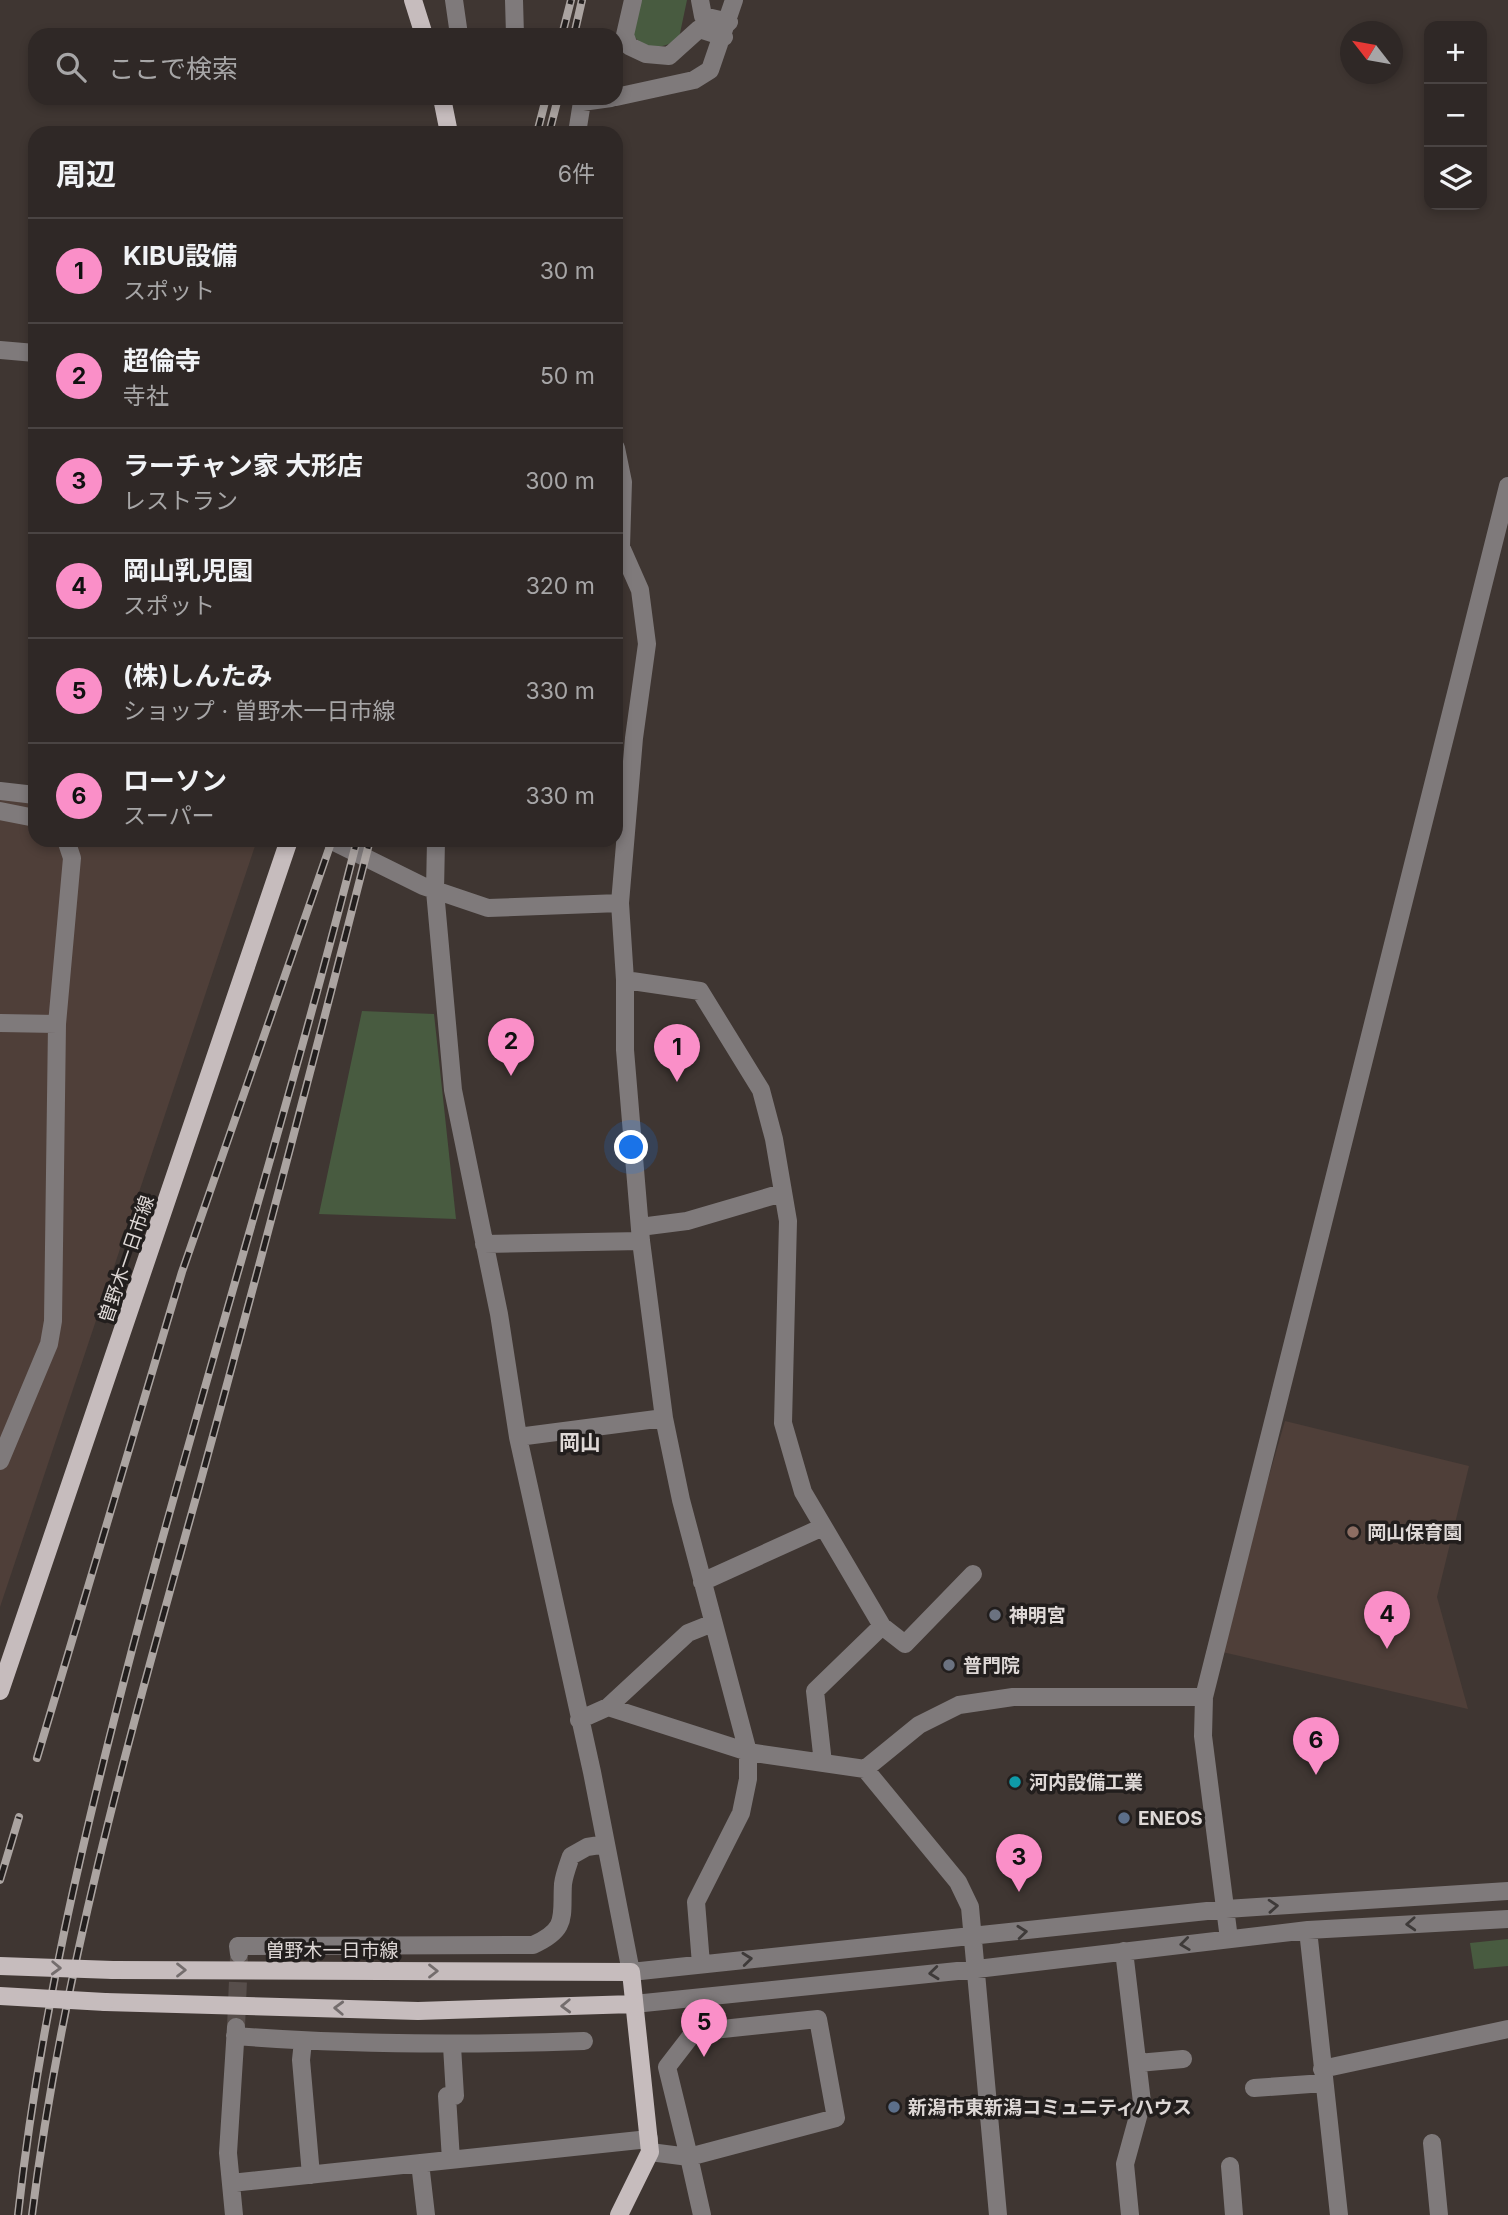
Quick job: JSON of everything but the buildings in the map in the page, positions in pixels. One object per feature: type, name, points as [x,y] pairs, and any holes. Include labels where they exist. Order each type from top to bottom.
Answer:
[{"type":"main road","points":[[413,0],[422,28]]},
{"type":"main road","points":[[443,105],[448,126]]},
{"type":"main road","name":"曽野木一日市線","points":[[0,1691],[287,847]]},
{"type":"main road","name":"曽野木一日市線","points":[[0,1966],[113,1970],[631,1972]]},
{"type":"main road","points":[[619,2215],[649,2146],[631,1972]]},
{"type":"main road","points":[[0,1996],[105,2002],[418,2011],[634,2004]]},
{"type":"street","points":[[454,0],[457,28]]},
{"type":"street","points":[[514,0],[515,28]]},
{"type":"street","points":[[633,0],[625,35],[629,46],[646,54],[668,56],[699,29],[727,29]]},
{"type":"street","points":[[700,0],[703,16],[727,29]]},
{"type":"street","points":[[623,96],[694,80],[710,70],[727,29],[734,0]]},
{"type":"street","points":[[578,126],[582,105]]},
{"type":"street","points":[[0,350],[28,353]]},
{"type":"street","points":[[1229,1939],[1203,1736],[1204,1696],[1508,486]]},
{"type":"street","points":[[623,552],[640,590],[648,644],[634,738],[620,903],[625,980],[625,1050],[641,1234],[664,1418],[681,1500],[747,1752],[748,1779],[741,1813],[696,1902],[701,1964]]},
{"type":"street","points":[[0,791],[28,794]]},
{"type":"street","points":[[0,811],[28,817]]},
{"type":"street","points":[[0,1461],[49,1344],[53,1321],[57,1024],[72,858],[68,847]]},
{"type":"street","points":[[344,847],[435,891],[488,908],[620,903]]},
{"type":"street","points":[[436,847],[435,891],[453,1090],[499,1314],[518,1437],[631,1972],[1226,1909],[1508,1891]]},
{"type":"street","points":[[625,980],[700,991],[761,1090],[774,1139],[788,1220],[783,1423],[803,1492],[823,1527],[882,1626],[905,1644],[973,1574]]},
{"type":"street","points":[[0,1023],[57,1024]]},
{"type":"street","points":[[484,1244],[641,1234],[782,1193]]},
{"type":"street","points":[[518,1437],[664,1418]]},
{"type":"street","points":[[702,1582],[823,1527]]},
{"type":"street","points":[[579,1720],[608,1707],[688,1633],[713,1623]]},
{"type":"street","points":[[823,1763],[815,1691],[882,1626]]},
{"type":"street","points":[[865,1769],[919,1725],[959,1705],[1013,1697],[1204,1696]]},
{"type":"street","points":[[608,1707],[747,1752],[865,1769],[958,1882],[970,1908],[974,1937],[998,2215]]},
{"type":"street","points":[[239,1954],[238,1947],[533,1945],[544,1940],[561,1922],[565,1908],[563,1883],[571,1856],[587,1847],[606,1844]]},
{"type":"street","points":[[634,2004],[976,1969],[1308,1930],[1508,1919]]},
{"type":"street","points":[[1308,1930],[1339,2215]]},
{"type":"street","points":[[1124,1951],[1142,2102],[1125,2164],[1130,2215]]},
{"type":"street","points":[[230,2183],[451,2160],[649,2146],[689,2157],[836,2118],[818,2019],[694,2032],[667,2067],[689,2157],[702,2215]]},
{"type":"street","points":[[1254,2088],[1323,2076],[1508,2029]]},
{"type":"street","points":[[234,2215],[228,2153],[235,2031],[303,2041],[452,2046],[584,2041]]},
{"type":"street","points":[[303,2041],[301,2060],[311,2175]]},
{"type":"street","points":[[451,2160],[447,2096],[455,2096],[452,2046]]},
{"type":"street","points":[[1138,2063],[1183,2059]]},
{"type":"street","points":[[1432,2143],[1439,2215]]},
{"type":"street","points":[[421,2163],[426,2215]]},
{"type":"street","points":[[1230,2166],[1234,2215]]},
{"type":"shaded area","points":[[0,792],[28,794],[28,847],[255,847],[0,1607]]},
{"type":"shaded area","name":"岡山保育園","points":[[1285,1421],[1469,1466],[1437,1597],[1468,1709],[1218,1651]]},
{"type":"green space","points":[[639,0],[687,0],[679,38],[667,45],[654,47],[637,40],[632,34]]},
{"type":"green space","points":[[362,1011],[434,1014],[456,1219],[319,1214]]},
{"type":"green space","points":[[1508,1939],[1508,1966],[1474,1969],[1470,1943]]},
{"type":"tunnel","points":[[236,2027],[239,1957]]},
{"type":"railway","points":[[564,28],[571,0]]},
{"type":"railway","points":[[576,28],[582,0]]},
{"type":"railway","points":[[539,126],[544,105]]},
{"type":"railway","points":[[551,126],[556,105]]},
{"type":"railway","points":[[37,1758],[182,1272],[330,847]]},
{"type":"railway","points":[[18,2215],[50,2001],[96,1790],[132,1650],[303,1043],[355,847]]},
{"type":"railway","points":[[32,2215],[62,2030],[102,1848],[265,1245],[368,847]]},
{"type":"railway","points":[[0,1880],[19,1817]]},
{"type":"place","name":"超倫寺","points":[[511,1076]]},
{"type":"place","name":"KIBU設備","points":[[677,1082]]},
{"type":"place","name":"岡山保育園","points":[[1353,1532]]},
{"type":"place","name":"神明宮","points":[[995,1615]]},
{"type":"place","name":"岡山乳児園","points":[[1387,1649]]},
{"type":"place","name":"普門院","points":[[949,1665]]},
{"type":"place","name":"ローソン","points":[[1316,1775]]},
{"type":"place","name":"河内設備工業","points":[[1015,1782]]},
{"type":"place","name":"ENEOS","points":[[1124,1818]]},
{"type":"place","name":"ラーチャン家 大形店","points":[[1019,1892]]},
{"type":"place","name":"(株)しんたみ","points":[[704,2057]]},
{"type":"place","name":"新潟市東新潟コミュニティハウス","points":[[894,2107]]},
{"type":"district","name":"岡山","points":[[580,1443]]}]
